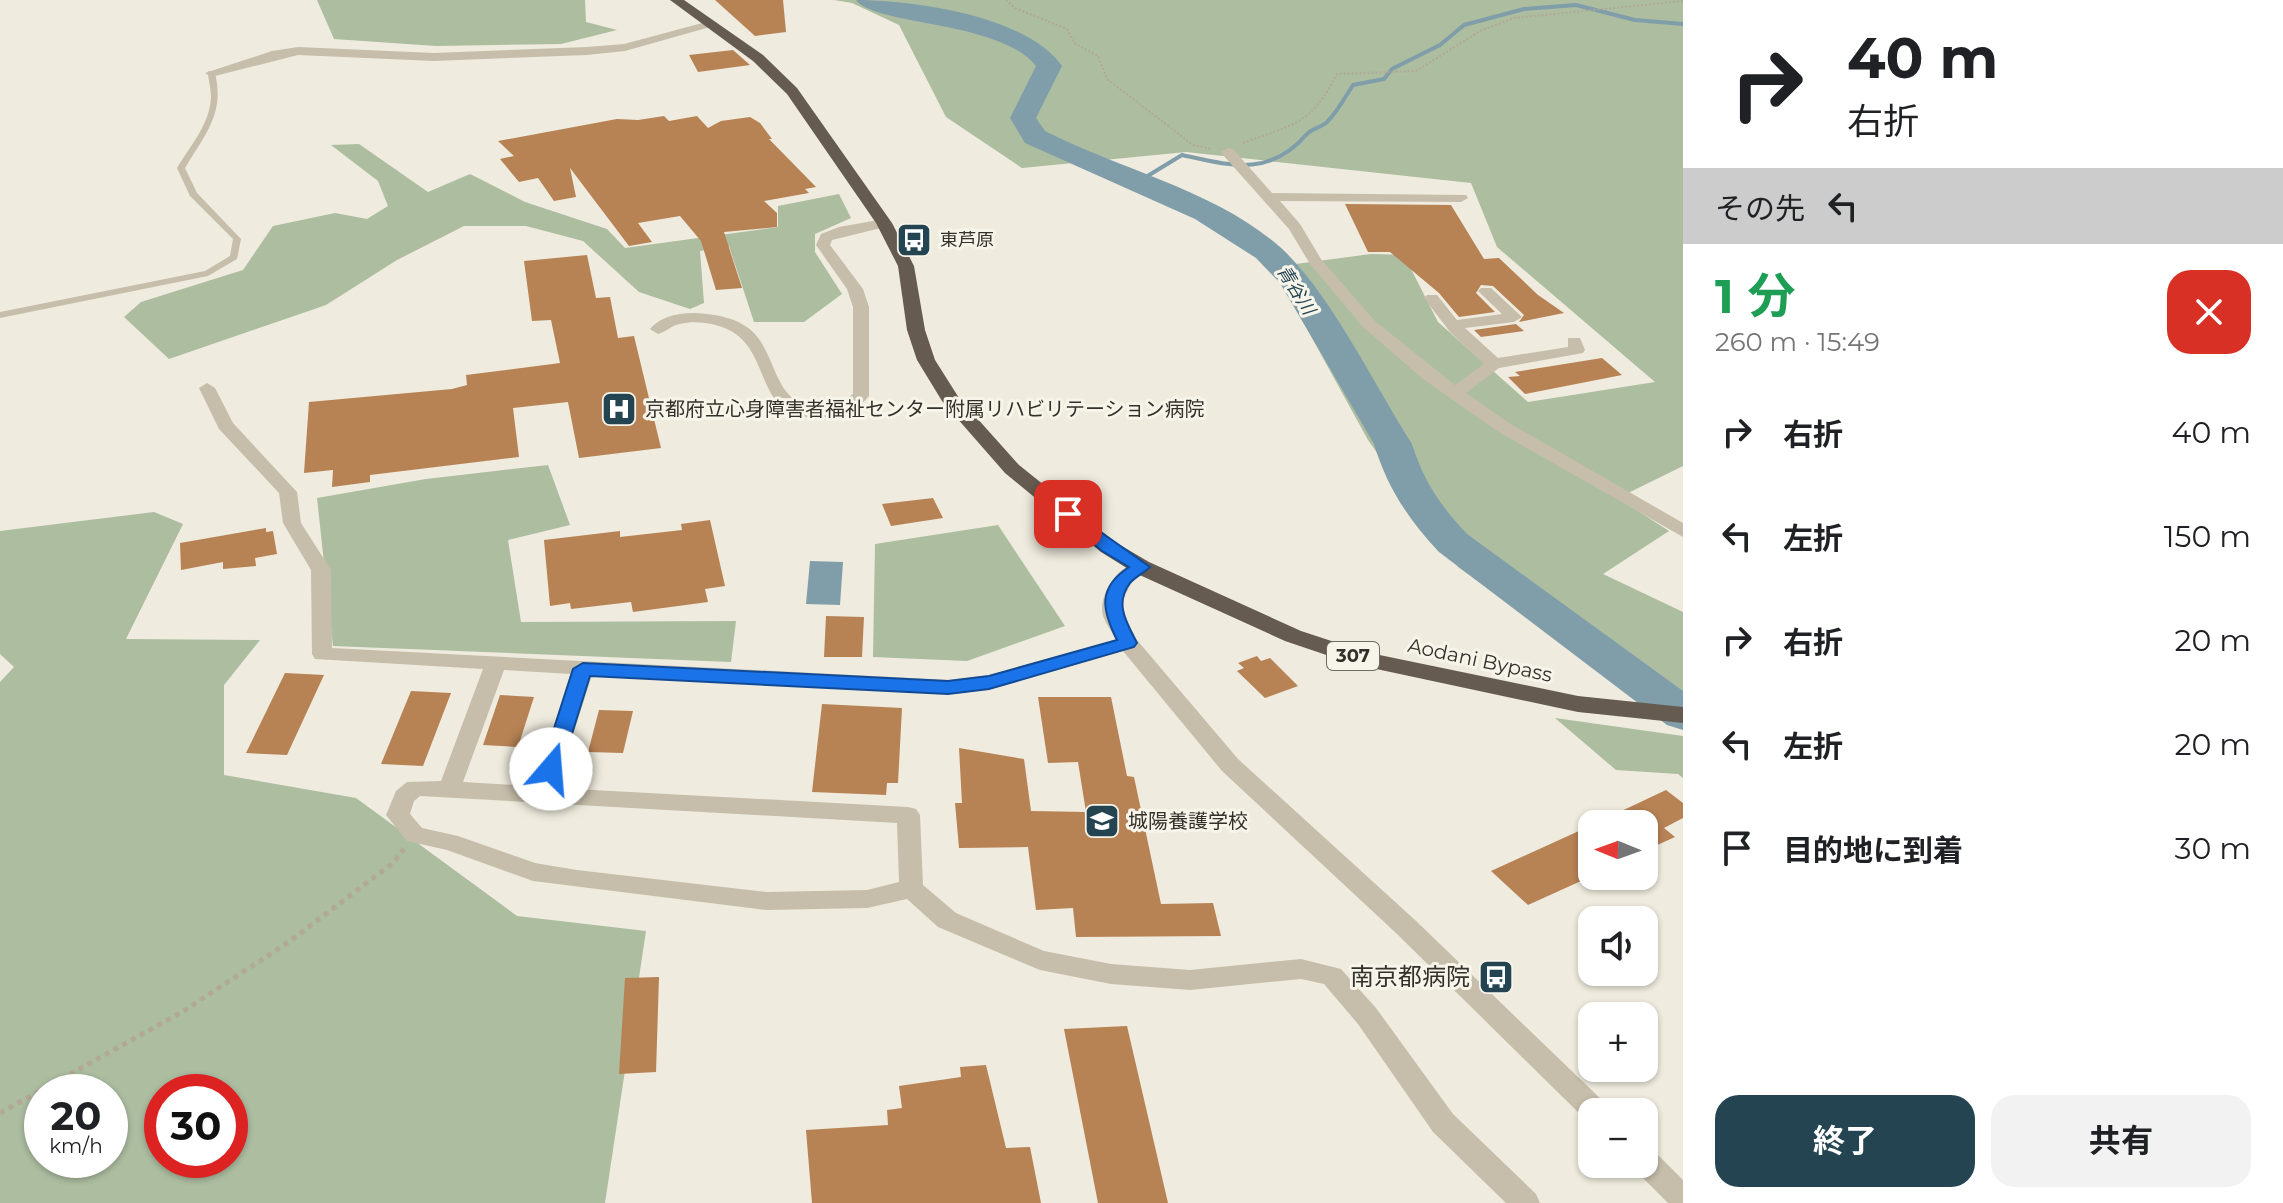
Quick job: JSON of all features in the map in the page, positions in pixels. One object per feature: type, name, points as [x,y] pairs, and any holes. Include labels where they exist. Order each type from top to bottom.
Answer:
[{"type":"highway","name":"307","points":[[676,0],[706,25],[776,72],[884,223],[906,266],[916,330],[926,360],[951,401],[1012,469],[1108,547],[1141,567]]},
{"type":"highway","name":"Aodani Bypass","points":[[1141,567],[1293,636],[1361,659],[1578,704],[1683,715]]},
{"type":"street","points":[[211,73],[266,56],[298,51],[434,57],[587,51],[625,47],[706,25]]},
{"type":"street","points":[[1228,152],[1295,227],[1315,261],[1369,324],[1454,394],[1683,531]]},
{"type":"street","points":[[1269,197],[1461,198]]},
{"type":"street","points":[[658,329],[679,318],[716,320],[737,326],[752,340],[780,399],[800,410],[817,413],[851,405],[861,396],[861,307],[855,289],[823,245],[826,237],[839,231],[884,223]]},
{"type":"street","points":[[1454,325],[1514,317],[1486,291]]},
{"type":"street","points":[[1432,298],[1454,325],[1494,364]]},
{"type":"street","points":[[1454,394],[1494,364],[1577,350],[1574,341]]},
{"type":"street","points":[[207,388],[225,425],[288,492],[292,523],[321,570],[322,654],[948,687],[989,682],[1128,643]]},
{"type":"street","points":[[1141,567],[1124,578],[1113,599],[1113,615],[1128,643],[1230,765],[1418,938],[1582,1098]]},
{"type":"street","points":[[450,788],[496,664]]},
{"type":"street","points":[[543,794],[583,669]]},
{"type":"street","points":[[911,889],[867,899],[751,899],[533,872],[450,842],[415,835],[398,815],[404,797],[415,788],[908,815],[911,889],[947,920],[1040,960],[1111,974],[1190,980],[1301,969],[1332,976],[1367,1016],[1443,1123],[1526,1203]]},
{"type":"street","points":[[1658,1174],[1683,1199]]},
{"type":"lane","points":[[0,315],[177,282],[224,266],[234,257],[237,239],[193,194],[181,168],[210,125],[216,103],[211,73]]},
{"type":"path","points":[[1006,0],[1015,8],[1067,29],[1074,43],[1098,56],[1107,79],[1171,130],[1193,145],[1228,152],[1256,136],[1303,121],[1322,103],[1337,74],[1354,70],[1398,74],[1416,71],[1489,26],[1516,18],[1556,11],[1589,12],[1630,4],[1683,1]]},
{"type":"path","points":[[0,1113],[182,1012],[278,949],[393,863],[415,835]]},
{"type":"green space","points":[[317,0],[585,0],[586,22],[617,30],[561,44],[436,46],[334,39]]},
{"type":"green space","points":[[834,0],[1683,0],[1683,466],[1618,498],[1669,531],[1603,574],[1683,612],[1683,695],[1597,666],[1458,567],[1368,440],[1273,267],[1371,254],[1445,256],[1411,269],[1438,322],[1528,402],[1655,382],[1497,247],[1471,183],[1186,152],[1022,168],[946,117],[899,25],[852,3]]},
{"type":"green space","points":[[359,144],[428,192],[470,174],[525,202],[607,229],[625,248],[778,227],[778,206],[839,194],[851,218],[815,234],[815,252],[842,294],[804,322],[754,322],[729,246],[700,251],[704,303],[690,309],[639,292],[583,241],[526,226],[464,226],[397,260],[326,305],[169,359],[124,317],[141,302],[243,270],[273,226],[335,213],[367,219],[388,206],[378,181],[331,145]]},
{"type":"green space","points":[[548,465],[570,525],[508,540],[521,622],[736,621],[731,662],[333,646],[317,498],[426,479]]},
{"type":"green space","points":[[154,512],[183,524],[126,639],[260,640],[224,685],[224,775],[356,798],[517,916],[646,931],[605,1203],[0,1203],[0,682],[14,667],[0,654],[0,531]]},
{"type":"green space","points":[[998,525],[1065,626],[967,661],[873,657],[875,544]]},
{"type":"green space","points":[[1555,718],[1683,736],[1683,778],[1678,774],[1616,770]]},
{"type":"water","points":[[810,561],[843,562],[840,605],[806,604]]},
{"type":"building","points":[[715,0],[783,0],[786,32],[755,36]]},
{"type":"building","points":[[733,50],[750,65],[698,72],[689,55]]},
{"type":"building","points":[[664,116],[669,121],[697,116],[708,128],[721,121],[750,117],[760,123],[772,139],[769,139],[816,187],[805,189],[809,193],[764,201],[777,213],[777,227],[724,232],[742,288],[716,290],[701,241],[680,216],[638,223],[652,242],[629,246],[570,168],[576,197],[554,201],[538,178],[519,182],[500,159],[514,156],[498,141],[617,119]]},
{"type":"building","points":[[1345,204],[1451,205],[1484,259],[1499,258],[1538,295],[1564,313],[1519,322],[1524,315],[1493,286],[1481,285],[1476,293],[1495,312],[1459,317],[1439,293],[1390,252],[1368,252]]},
{"type":"building","points":[[587,255],[596,298],[610,297],[618,338],[634,336],[661,448],[579,458],[568,402],[513,408],[519,457],[370,475],[370,482],[332,487],[333,470],[304,473],[309,402],[452,389],[467,385],[466,375],[560,363],[551,320],[532,321],[524,261]]},
{"type":"building","points":[[1516,324],[1524,331],[1481,337],[1474,330]]},
{"type":"building","points":[[1602,358],[1622,375],[1525,394],[1508,377],[1520,376],[1515,372]]},
{"type":"building","points":[[933,498],[943,518],[891,526],[882,504]]},
{"type":"building","points":[[710,520],[725,586],[705,589],[708,602],[633,612],[631,602],[571,609],[570,603],[550,606],[544,540],[620,531],[620,537],[682,530],[681,524]]},
{"type":"building","points":[[266,528],[266,532],[273,531],[277,554],[255,558],[256,566],[223,569],[223,562],[181,570],[180,543]]},
{"type":"building","points":[[826,616],[864,617],[862,657],[824,657]]},
{"type":"building","points":[[1257,656],[1261,661],[1270,658],[1298,686],[1265,698],[1237,671],[1244,668],[1238,663]]},
{"type":"building","points":[[285,673],[324,675],[287,755],[246,753]]},
{"type":"building","points":[[411,691],[451,693],[423,766],[381,764]]},
{"type":"building","points":[[500,695],[534,697],[518,747],[483,745]]},
{"type":"building","points":[[1038,697],[1111,697],[1127,776],[1134,777],[1161,904],[1213,903],[1221,936],[1076,937],[1073,908],[1036,910],[1028,847],[959,848],[955,803],[962,803],[959,748],[1024,759],[1031,811],[1086,812],[1078,762],[1048,763]]},
{"type":"building","points":[[822,704],[902,708],[898,783],[887,783],[886,795],[812,792]]},
{"type":"building","points":[[599,710],[633,711],[623,753],[588,752]]},
{"type":"building","points":[[1666,790],[1683,803],[1683,818],[1664,828],[1675,837],[1658,845],[1658,810],[1624,810]]},
{"type":"building","points":[[1578,831],[1578,882],[1528,905],[1491,871]]},
{"type":"building","points":[[659,977],[656,1072],[619,1074],[625,978]]},
{"type":"building","points":[[1127,1026],[1168,1203],[1098,1203],[1064,1029]]},
{"type":"building","points":[[986,1065],[1006,1148],[1030,1147],[1041,1203],[812,1203],[806,1130],[888,1125],[887,1110],[902,1108],[899,1086],[961,1077],[960,1067]]},
{"type":"waterway","name":"青谷川","points":[[868,0],[995,32],[1038,52],[1049,66],[1023,118],[1035,137],[1205,212],[1267,252],[1293,278],[1393,444],[1401,470],[1426,515],[1453,543],[1683,714]]},
{"type":"waterway","points":[[1136,183],[1182,155],[1234,165],[1249,165],[1279,157],[1309,132],[1326,123],[1353,85],[1384,79],[1392,69],[1440,45],[1464,25],[1524,9],[1576,5],[1635,20],[1683,24]]},
{"type":"place","name":"東芦原","points":[[914,240]]},
{"type":"place","name":"京都府立心身障害者福祉センター附属リハビリテーション病院","points":[[619,409]]},
{"type":"place","name":"城陽養護学校","points":[[1102,821]]},
{"type":"place","name":"南京都病院","points":[[1496,977]]},
{"type":"route","points":[[551,769],[583,669],[948,687],[989,682],[1128,643],[1113,615],[1113,599],[1124,578],[1141,567],[1108,547],[1068,514]]}]
